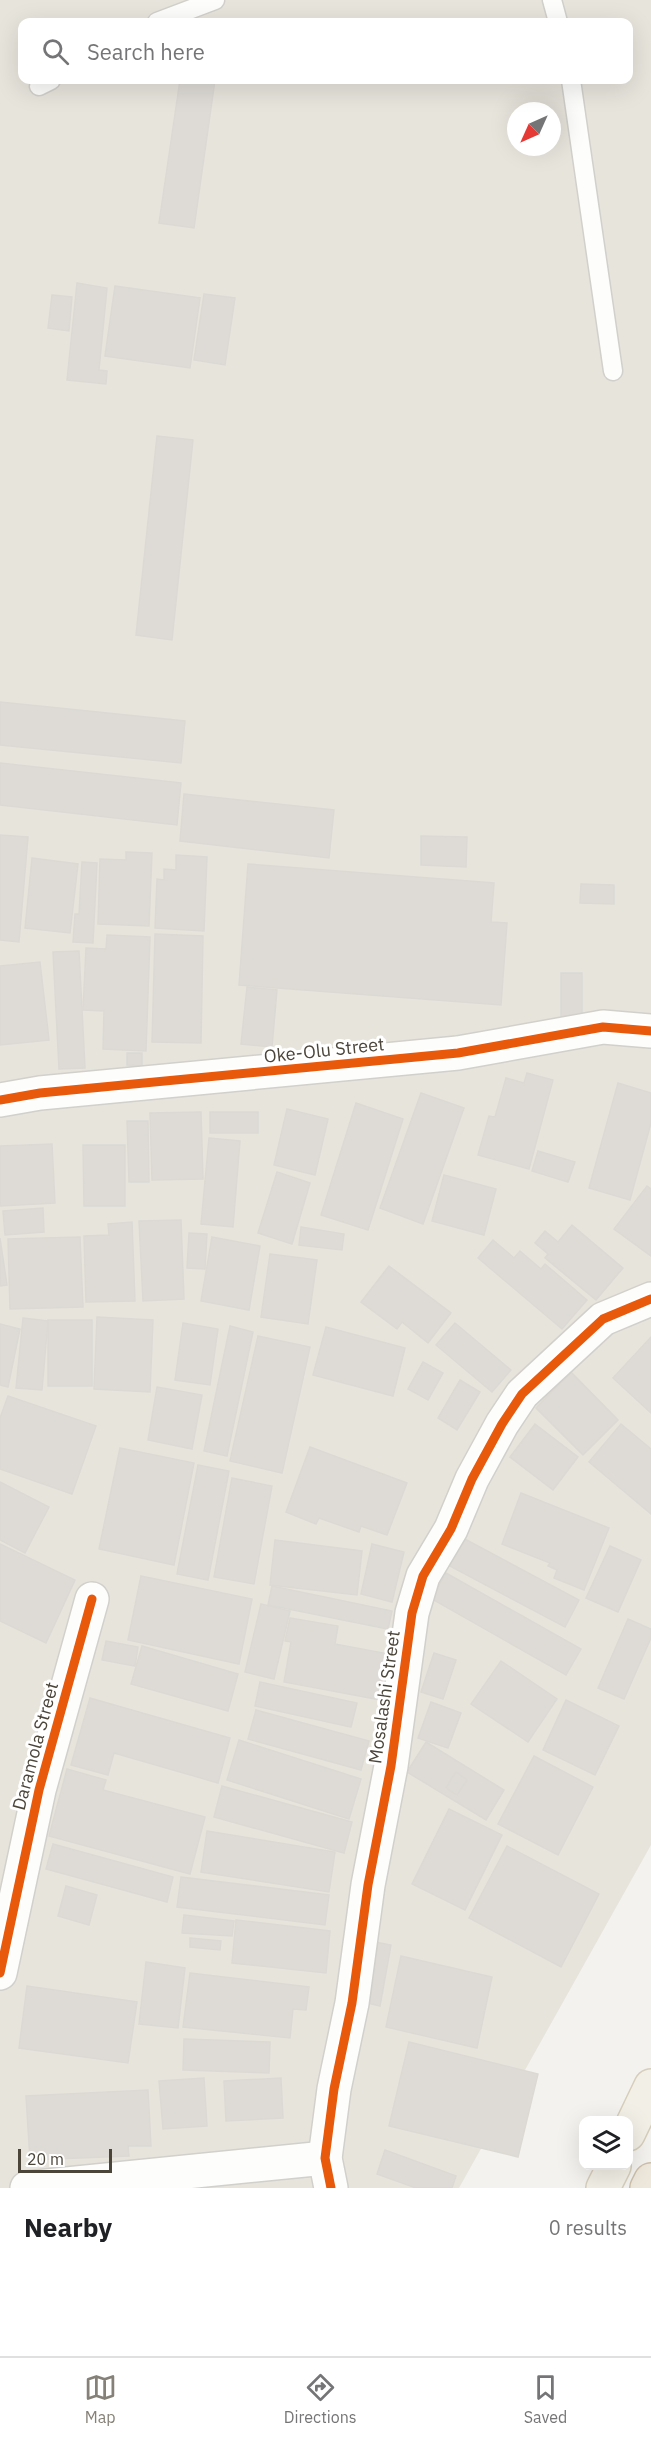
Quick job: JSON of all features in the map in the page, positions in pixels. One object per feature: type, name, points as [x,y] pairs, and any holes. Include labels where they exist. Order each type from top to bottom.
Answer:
[{"type":"highway","points":[[647,2188],[651,2180]]},
{"type":"main road","points":[[633,2124],[651,2086]]},
{"type":"main road","points":[[603,2188],[612,2170]]},
{"type":"street","name":"Oke-Olu Street","points":[[0,1100],[40,1094],[458,1053],[603,1027],[651,1031]]},
{"type":"street","name":"Mosalashi Street","points":[[328,2173],[334,2089],[352,2003],[368,1885],[391,1766],[412,1613],[423,1576],[451,1529],[472,1479],[502,1424],[522,1394],[603,1319],[651,1299]]},
{"type":"street","name":"Daramola Street","points":[[0,1973],[39,1790],[92,1599]]},
{"type":"street","points":[[27,2188],[328,2173]]},
{"type":"lane","points":[[168,18],[216,0]]},
{"type":"lane","points":[[552,0],[557,18]]},
{"type":"lane","points":[[572,84],[613,370]]},
{"type":"shaded area","points":[[0,0],[651,0],[651,1845],[459,2188],[0,2188]]},
{"type":"building","points":[[179,84],[214,84],[194,228],[159,223]]},
{"type":"building","points":[[77,283],[107,288],[99,370],[107,371],[106,384],[67,380]]},
{"type":"building","points":[[115,286],[200,298],[190,368],[105,356]]},
{"type":"building","points":[[204,294],[235,298],[225,365],[194,360]]},
{"type":"building","points":[[52,295],[72,297],[69,331],[48,328]]},
{"type":"building","points":[[157,436],[193,440],[172,640],[136,635]]},
{"type":"building","points":[[0,702],[185,721],[181,763],[0,745]]},
{"type":"building","points":[[0,763],[181,783],[177,825],[0,805]]},
{"type":"building","points":[[184,794],[334,810],[329,858],[180,841]]},
{"type":"building","points":[[0,835],[28,837],[19,942],[0,940]]},
{"type":"building","points":[[421,836],[467,837],[466,867],[421,865]]},
{"type":"building","points":[[126,852],[152,853],[149,926],[98,924],[100,859],[126,860]]},
{"type":"building","points":[[176,855],[207,857],[204,931],[155,928],[157,879],[164,880],[164,869],[176,870]]},
{"type":"building","points":[[32,858],[78,864],[70,933],[25,928]]},
{"type":"building","points":[[82,862],[97,863],[93,943],[73,942],[75,914],[79,914]]},
{"type":"building","points":[[248,864],[494,883],[491,922],[507,923],[501,1005],[239,985]]},
{"type":"building","points":[[581,884],[614,885],[614,904],[580,903]]},
{"type":"building","points":[[155,934],[203,936],[201,1043],[152,1042]]},
{"type":"building","points":[[107,935],[150,937],[146,1051],[103,1049],[104,1011],[83,1010],[86,948],[106,949]]},
{"type":"building","points":[[79,951],[85,1068],[59,1069],[53,952]]},
{"type":"building","points":[[40,962],[49,1040],[0,1045],[0,966]]},
{"type":"building","points":[[561,973],[582,973],[582,1016],[561,1016]]},
{"type":"building","points":[[247,987],[277,990],[272,1047],[241,1044]]},
{"type":"building","points":[[127,1053],[142,1053],[142,1066],[127,1065]]},
{"type":"building","points":[[527,1073],[553,1080],[529,1169],[478,1155],[489,1116],[495,1117],[506,1078],[524,1083]]},
{"type":"building","points":[[618,1083],[651,1093],[651,1123],[630,1200],[589,1188]]},
{"type":"building","points":[[421,1093],[464,1108],[423,1224],[380,1208]]},
{"type":"building","points":[[356,1103],[403,1119],[368,1230],[321,1215]]},
{"type":"building","points":[[287,1109],[328,1119],[315,1175],[274,1165]]},
{"type":"building","points":[[201,1112],[203,1179],[152,1180],[150,1113]]},
{"type":"building","points":[[210,1112],[258,1112],[258,1133],[210,1133]]},
{"type":"building","points":[[127,1121],[148,1121],[149,1182],[129,1182]]},
{"type":"building","points":[[209,1138],[240,1141],[233,1227],[201,1224]]},
{"type":"building","points":[[52,1144],[55,1203],[0,1206],[0,1146]]},
{"type":"building","points":[[83,1145],[125,1145],[125,1206],[84,1206]]},
{"type":"building","points":[[538,1151],[575,1162],[568,1182],[532,1171]]},
{"type":"building","points":[[277,1172],[310,1183],[292,1244],[258,1233]]},
{"type":"building","points":[[444,1175],[496,1189],[484,1235],[432,1221]]},
{"type":"building","points":[[647,1186],[651,1189],[651,1256],[614,1229]]},
{"type":"building","points":[[43,1208],[44,1232],[5,1235],[3,1211]]},
{"type":"building","points":[[181,1220],[184,1299],[143,1301],[139,1221]]},
{"type":"building","points":[[132,1222],[135,1301],[86,1302],[84,1236],[109,1235],[108,1224]]},
{"type":"building","points":[[572,1225],[623,1268],[596,1300],[545,1258],[548,1254],[535,1243],[545,1231],[558,1242]]},
{"type":"building","points":[[301,1227],[344,1234],[342,1250],[299,1245]]},
{"type":"building","points":[[189,1233],[207,1234],[205,1269],[187,1268]]},
{"type":"building","points":[[80,1237],[83,1307],[10,1309],[8,1239]]},
{"type":"building","points":[[212,1237],[260,1246],[249,1310],[201,1301]]},
{"type":"building","points":[[0,1238],[7,1285],[0,1286]]},
{"type":"building","points":[[493,1240],[514,1258],[520,1251],[541,1269],[545,1264],[587,1300],[562,1329],[478,1258]]},
{"type":"building","points":[[270,1254],[317,1260],[308,1324],[261,1317]]},
{"type":"building","points":[[389,1266],[451,1313],[428,1343],[402,1322],[397,1329],[361,1302]]},
{"type":"building","points":[[97,1317],[153,1320],[150,1392],[94,1389]]},
{"type":"building","points":[[23,1318],[48,1321],[42,1390],[16,1388]]},
{"type":"building","points":[[48,1320],[92,1320],[92,1386],[48,1386]]},
{"type":"building","points":[[183,1323],[218,1329],[210,1385],[175,1380]]},
{"type":"building","points":[[455,1323],[511,1370],[492,1392],[436,1345]]},
{"type":"building","points":[[0,1324],[20,1329],[8,1387],[0,1385]]},
{"type":"building","points":[[230,1326],[253,1332],[227,1456],[204,1451]]},
{"type":"building","points":[[326,1327],[405,1348],[393,1396],[313,1375]]},
{"type":"building","points":[[258,1336],[310,1347],[282,1473],[230,1461]]},
{"type":"building","points":[[651,1337],[651,1413],[613,1378]]},
{"type":"building","points":[[423,1362],[443,1373],[428,1400],[408,1389]]},
{"type":"building","points":[[571,1372],[618,1420],[583,1455],[536,1408]]},
{"type":"building","points":[[460,1380],[480,1392],[457,1430],[438,1418]]},
{"type":"building","points":[[157,1387],[202,1395],[192,1449],[148,1440]]},
{"type":"building","points":[[8,1396],[96,1426],[72,1494],[0,1469],[0,1418]]},
{"type":"building","points":[[535,1424],[578,1457],[553,1490],[510,1457]]},
{"type":"building","points":[[621,1424],[651,1449],[651,1514],[589,1462]]},
{"type":"building","points":[[310,1447],[407,1483],[387,1535],[361,1526],[359,1532],[319,1518],[316,1524],[286,1512]]},
{"type":"building","points":[[120,1448],[194,1463],[174,1565],[99,1549]]},
{"type":"building","points":[[198,1465],[229,1471],[208,1580],[177,1574]]},
{"type":"building","points":[[232,1478],[272,1486],[254,1584],[214,1577]]},
{"type":"building","points":[[0,1482],[49,1507],[25,1553],[0,1540]]},
{"type":"building","points":[[521,1493],[609,1528],[584,1590],[554,1578],[557,1570],[548,1566],[550,1563],[502,1544]]},
{"type":"building","points":[[461,1537],[579,1600],[565,1627],[446,1564]]},
{"type":"building","points":[[275,1540],[362,1551],[357,1595],[270,1585]]},
{"type":"building","points":[[0,1544],[75,1580],[46,1643],[0,1621]]},
{"type":"building","points":[[372,1544],[404,1552],[392,1602],[361,1594]]},
{"type":"building","points":[[610,1546],[641,1560],[618,1612],[586,1598]]},
{"type":"building","points":[[446,1573],[581,1649],[566,1675],[432,1599]]},
{"type":"building","points":[[141,1576],[252,1599],[239,1664],[128,1640]]},
{"type":"building","points":[[272,1586],[392,1611],[388,1629],[268,1605]]},
{"type":"building","points":[[261,1604],[290,1611],[274,1679],[245,1672]]},
{"type":"building","points":[[290,1618],[338,1626],[335,1644],[389,1654],[381,1700],[284,1682],[291,1642],[285,1641]]},
{"type":"building","points":[[628,1619],[651,1629],[651,1638],[624,1699],[598,1688]]},
{"type":"building","points":[[106,1641],[138,1647],[135,1666],[102,1660]]},
{"type":"building","points":[[142,1646],[238,1674],[228,1711],[131,1684]]},
{"type":"building","points":[[434,1653],[456,1660],[443,1699],[421,1692]]},
{"type":"building","points":[[501,1661],[557,1699],[528,1742],[471,1704]]},
{"type":"building","points":[[260,1682],[357,1703],[351,1727],[255,1706]]},
{"type":"building","points":[[90,1698],[230,1738],[218,1783],[114,1753],[108,1775],[71,1765]]},
{"type":"building","points":[[566,1700],[619,1726],[595,1775],[543,1750]]},
{"type":"building","points":[[431,1702],[461,1713],[448,1748],[418,1738]]},
{"type":"building","points":[[256,1710],[369,1741],[361,1770],[248,1739]]},
{"type":"building","points":[[239,1740],[361,1779],[349,1819],[227,1780]]},
{"type":"building","points":[[426,1742],[504,1790],[486,1820],[407,1772]],"holes":[[[456,1772],[467,1780],[457,1795],[446,1788]]]},
{"type":"building","points":[[534,1756],[593,1787],[558,1855],[498,1824]]},
{"type":"building","points":[[67,1769],[106,1780],[103,1790],[205,1817],[190,1874],[49,1836]]},
{"type":"building","points":[[456,1772],[467,1780],[457,1795],[446,1788]]},
{"type":"building","points":[[222,1786],[352,1822],[344,1853],[214,1817]]},
{"type":"building","points":[[449,1809],[502,1835],[465,1910],[412,1884]]},
{"type":"building","points":[[207,1831],[335,1852],[329,1892],[201,1872]]},
{"type":"building","points":[[53,1844],[173,1877],[167,1902],[46,1869]]},
{"type":"building","points":[[507,1846],[599,1894],[561,1967],[469,1918]]},
{"type":"building","points":[[181,1877],[329,1895],[325,1925],[177,1907]]},
{"type":"building","points":[[66,1886],[97,1895],[89,1925],[58,1916]]},
{"type":"building","points":[[184,1915],[234,1921],[232,1936],[182,1933]]},
{"type":"building","points":[[236,1920],[330,1931],[326,1973],[232,1963]]},
{"type":"building","points":[[190,1938],[221,1941],[220,1950],[190,1947]]},
{"type":"building","points":[[375,1942],[391,1945],[380,2006],[363,2002]]},
{"type":"building","points":[[401,1956],[492,1977],[477,2048],[386,2027]]},
{"type":"building","points":[[146,1962],[185,1968],[178,2028],[139,2024]]},
{"type":"building","points":[[190,1973],[309,1987],[306,2010],[293,2009],[290,2038],[183,2027]]},
{"type":"building","points":[[27,1986],[137,2002],[128,2063],[19,2048]]},
{"type":"building","points":[[184,2039],[270,2042],[269,2073],[183,2070]]},
{"type":"building","points":[[409,2042],[538,2074],[518,2157],[389,2126]]},
{"type":"building","points":[[204,2078],[207,2126],[163,2129],[159,2081]]},
{"type":"building","points":[[281,2078],[283,2118],[226,2121],[224,2081]]},
{"type":"building","points":[[148,2090],[151,2146],[128,2146],[129,2156],[30,2160],[26,2096]]},
{"type":"building","points":[[385,2150],[456,2176],[452,2188],[416,2188],[377,2174]]},
{"type":"cycle path","points":[[0,1100],[40,1093],[458,1053],[603,1027],[651,1031]]},
{"type":"cycle path","points":[[331,2188],[325,2158],[334,2089],[352,2003],[368,1885],[391,1766],[412,1613],[423,1576],[451,1529],[472,1479],[502,1424],[522,1394],[603,1319],[651,1299]]},
{"type":"cycle path","points":[[0,1973],[39,1790],[92,1599]]}]
